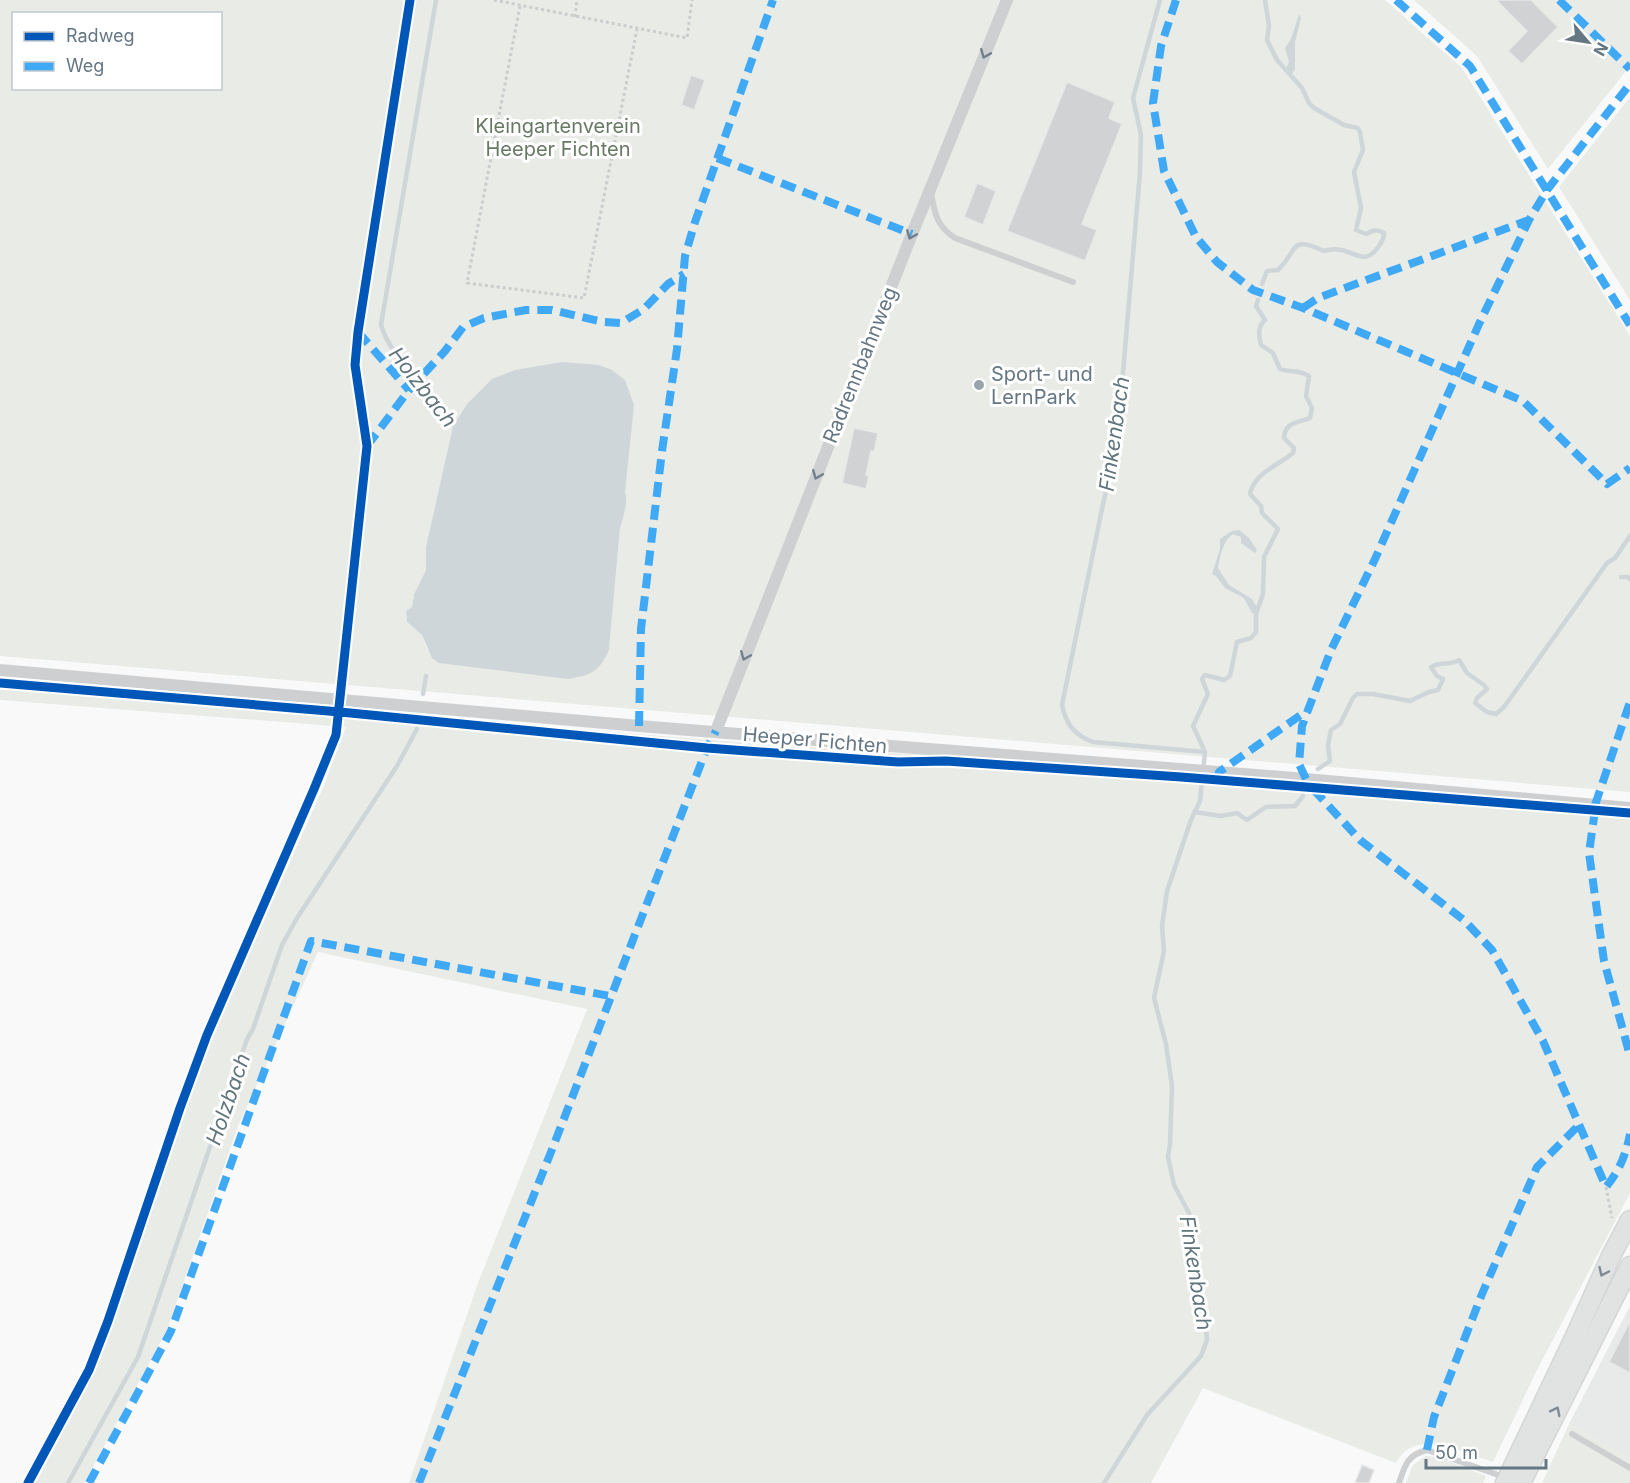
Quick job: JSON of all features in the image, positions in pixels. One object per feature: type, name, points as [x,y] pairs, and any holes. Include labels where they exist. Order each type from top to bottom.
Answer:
[{"type":"street","name":"Radrennbahnweg","points":[[716,731],[1007,0]]},
{"type":"street","name":"Heeper Fichten","points":[[0,670],[1630,808]]},
{"type":"street","points":[[1512,1482],[1610,1258],[1621,1219]]},
{"type":"street","points":[[1512,1482],[1630,1266]]},
{"type":"lane","points":[[930,189],[935,215],[947,233],[1073,282]]},
{"type":"lane","points":[[1572,1434],[1630,1468]]},
{"type":"lane","points":[[1399,1483],[1407,1462],[1417,1452],[1427,1450],[1512,1482]]},
{"type":"path","points":[[494,0],[687,38],[692,0]]},
{"type":"path","points":[[575,17],[577,0]]},
{"type":"path","points":[[520,6],[466,283],[584,298],[637,29]]},
{"type":"path","points":[[1606,1187],[1621,1219]]},
{"type":"shaded area","points":[[1299,14],[1301,18],[1295,42],[1295,69],[1290,77],[1285,71],[1289,62],[1285,48],[1291,39]]},
{"type":"shaded area","points":[[562,362],[599,365],[612,370],[625,380],[634,405],[625,491],[626,505],[620,528],[609,650],[598,668],[583,676],[568,679],[439,663],[432,658],[422,635],[407,622],[406,611],[412,607],[414,594],[426,570],[426,547],[453,426],[467,404],[492,379],[515,370]]},
{"type":"shaded area","points":[[1239,530],[1249,538],[1257,550],[1255,553],[1241,543],[1241,537],[1233,534],[1224,544],[1218,568],[1229,585],[1252,599],[1258,609],[1256,614],[1252,613],[1244,598],[1225,588],[1212,574],[1220,549],[1220,539],[1232,531]]},
{"type":"shaded area","points":[[1630,1306],[1630,1459],[1569,1424]]},
{"type":"green space","name":"Kleingartenverein Heeper Fichten","points":[[0,0],[1385,0],[1462,68],[1630,336],[1630,792],[0,656]],"holes":[[[515,370],[625,491],[626,505],[620,528],[609,650],[427,649],[422,635],[407,622],[406,611],[412,607],[414,594],[426,570],[426,547],[453,426],[467,404]]]},
{"type":"green space","points":[[1414,0],[1630,0],[1630,66],[1548,169],[1477,56]]},
{"type":"green space","points":[[1630,97],[1630,300],[1559,187]]},
{"type":"green space","points":[[0,681],[722,741],[967,758],[1319,793],[1630,818],[1630,1193],[1537,1370],[1493,1462],[1440,1445],[1427,1444],[1415,1446],[1404,1452],[1396,1463],[1203,1388],[1151,1483],[409,1483],[478,1283],[587,1009],[318,952],[238,1126],[167,1330],[84,1483],[35,1483],[94,1373],[212,1036],[323,788],[346,727],[0,700]]},
{"type":"green space","points":[[1569,1424],[1630,1459],[1630,1483],[1542,1483]]},
{"type":"green space","points":[[1426,1456],[1438,1457],[1486,1476],[1483,1483],[1406,1483],[1413,1465]]},
{"type":"building","points":[[1496,0],[1531,0],[1558,27],[1522,64],[1508,51],[1527,31]]},
{"type":"building","points":[[691,75],[705,80],[694,110],[681,105]]},
{"type":"building","points":[[1067,82],[1115,102],[1109,118],[1122,124],[1082,224],[1097,230],[1085,261],[1007,231]]},
{"type":"building","points":[[977,183],[996,191],[983,225],[964,217]]},
{"type":"building","points":[[854,428],[878,433],[874,452],[871,451],[866,475],[869,476],[866,489],[842,483]]},
{"type":"building","points":[[1630,1321],[1630,1373],[1609,1362]]},
{"type":"building","points":[[1362,1465],[1374,1470],[1369,1483],[1355,1483]]},
{"type":"waterway","name":"Holzbach","points":[[436,0],[381,325],[390,346],[456,429]]},
{"type":"waterway","name":"Finkenbach","points":[[1160,0],[1133,98],[1141,135],[1140,172],[1117,444],[1062,705],[1072,728],[1093,742],[1205,752]]},
{"type":"waterway","name":"Finkenbach","points":[[1262,284],[1267,271],[1278,270],[1299,244],[1313,246],[1324,251],[1342,250],[1361,257],[1373,253],[1379,246],[1384,233],[1375,231],[1366,234],[1356,230],[1361,208],[1354,172],[1363,150],[1358,128],[1344,125],[1314,108],[1302,88],[1277,60],[1267,40],[1269,26],[1265,0]]},
{"type":"waterway","name":"Finkenbach","points":[[1104,1483],[1147,1415],[1201,1356],[1207,1340],[1205,1319],[1195,1283],[1189,1213],[1174,1185],[1168,1157],[1172,1086],[1166,1044],[1154,998],[1164,951],[1162,926],[1167,891],[1191,820],[1200,801],[1205,752],[1193,726],[1208,694],[1202,679],[1205,675],[1224,680],[1230,676],[1237,642],[1251,638],[1256,632],[1256,614],[1263,594],[1264,557],[1278,529],[1262,513],[1261,506],[1250,494],[1256,480],[1293,453],[1294,448],[1284,438],[1285,432],[1293,424],[1310,418],[1312,408],[1306,396],[1309,376],[1280,369],[1273,353],[1261,345],[1259,335],[1265,320],[1256,306],[1258,300]]},
{"type":"waterway","points":[[1318,769],[1330,761],[1328,745],[1331,730],[1340,724],[1357,694],[1373,694],[1410,701],[1438,690],[1443,679],[1437,676],[1431,667],[1434,665],[1459,660],[1467,673],[1487,689],[1475,703],[1487,712],[1496,714],[1504,707],[1607,563],[1615,558],[1630,536]]},
{"type":"waterway","points":[[1621,577],[1630,579]]},
{"type":"waterway","name":"Holzbach","points":[[423,694],[426,676]]},
{"type":"waterway","name":"Holzbach","points":[[68,1483],[138,1357],[247,1039],[253,1029],[282,945],[297,918],[397,766],[417,729]]},
{"type":"waterway","points":[[1194,812],[1221,816],[1237,813],[1247,820],[1266,807],[1295,806],[1303,796]]},
{"type":"marked path","points":[[639,726],[641,629],[662,451],[677,349],[685,256],[773,0]]},
{"type":"marked path","points":[[1176,0],[1161,46],[1153,103],[1164,171],[1196,237],[1217,262],[1253,290],[1303,308],[1523,401],[1607,484],[1630,468]]},
{"type":"marked path","points":[[1396,0],[1470,66],[1630,325]]},
{"type":"marked path","points":[[1559,0],[1630,69]]},
{"type":"marked path","points":[[1306,779],[1299,764],[1302,726],[1308,710],[1331,650],[1375,559],[1479,324],[1529,220],[1547,190],[1630,84]]},
{"type":"marked path","points":[[717,158],[912,234]]},
{"type":"marked path","points":[[1303,308],[1318,298],[1529,220]]},
{"type":"marked path","points":[[367,446],[409,390],[445,351],[463,327],[484,318],[526,310],[552,310],[603,322],[621,323],[644,309],[668,284],[684,274]]},
{"type":"marked path","points":[[358,332],[409,390]]},
{"type":"marked path","points":[[1595,805],[1630,702]]},
{"type":"marked path","points":[[1217,780],[1219,772],[1308,710]]},
{"type":"marked path","points":[[419,1483],[553,1147],[707,748],[716,731]]},
{"type":"marked path","points":[[1313,789],[1360,840],[1465,921],[1492,950],[1543,1041],[1606,1187],[1621,1162],[1630,1134]]},
{"type":"marked path","points":[[1595,810],[1589,853],[1604,961],[1630,1056]]},
{"type":"marked path","points":[[89,1483],[171,1331],[311,941],[610,996]]},
{"type":"marked path","points":[[1427,1450],[1434,1417],[1482,1294],[1537,1167],[1580,1124]]},
{"type":"cycle path","points":[[28,1483],[89,1370],[207,1035],[336,735],[367,446],[355,365],[358,332],[410,0]]},
{"type":"cycle path","points":[[0,683],[340,712],[707,748],[898,762],[946,761],[1181,777],[1630,813]]},
{"type":"place","name":"Sport- und LernPark","points":[[979,385]]}]
